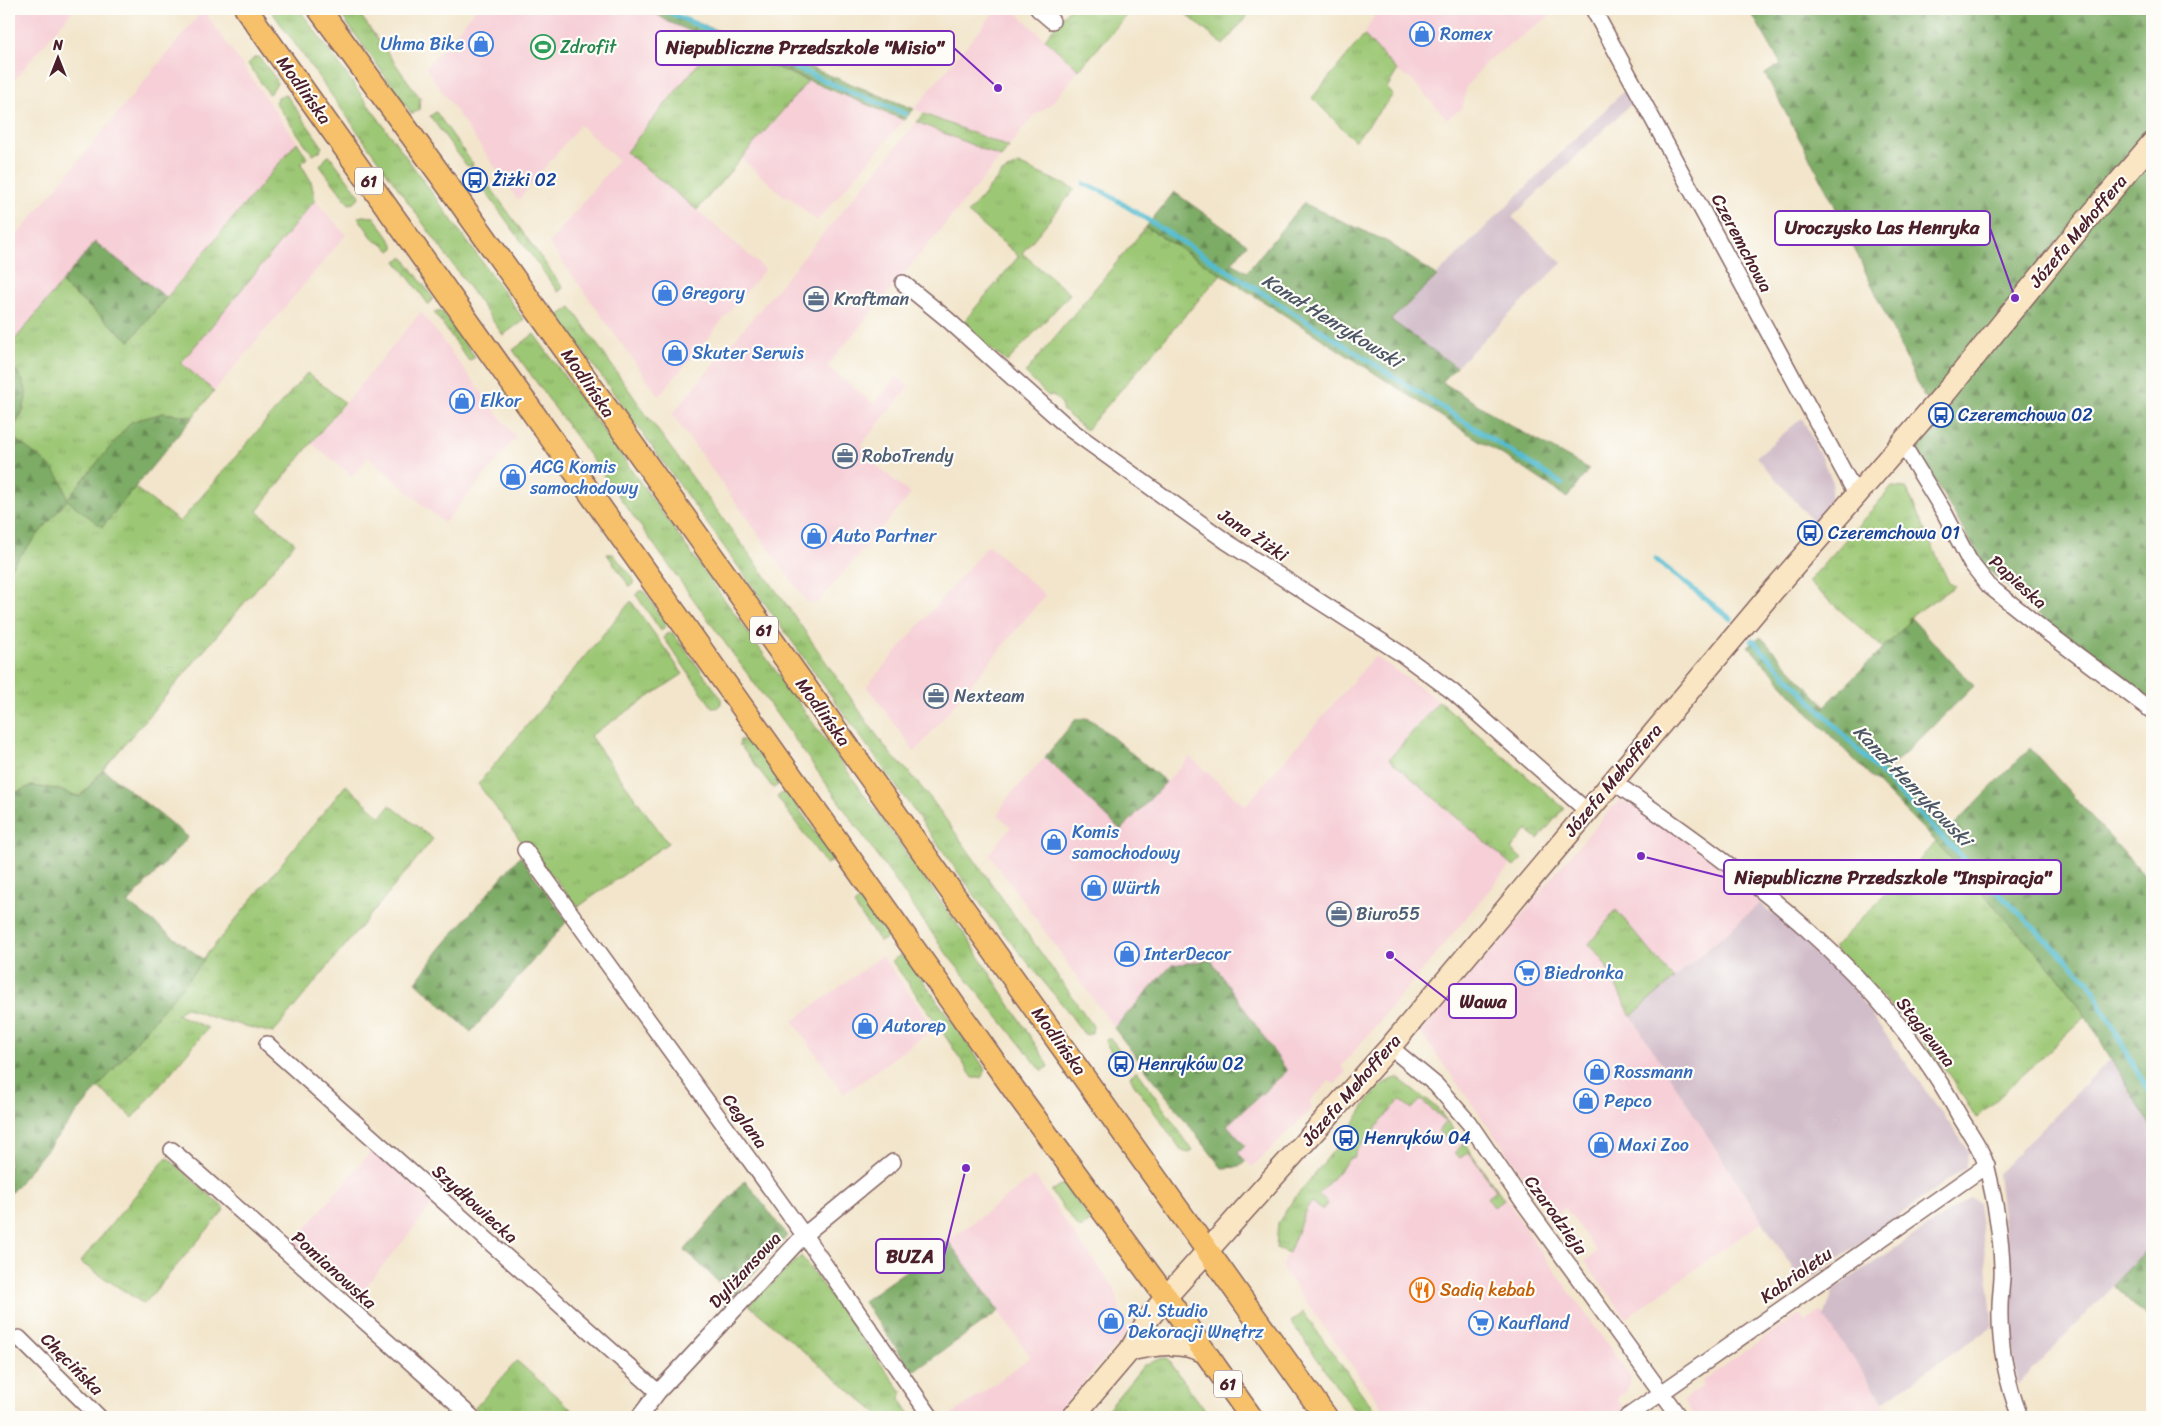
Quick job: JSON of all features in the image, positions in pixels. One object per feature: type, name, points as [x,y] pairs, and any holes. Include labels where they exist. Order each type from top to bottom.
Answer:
[{"type":"main road","name":"Modlińska","points":[[246,9],[1015,1091],[1166,1297],[1251,1417]]},
{"type":"main road","name":"Modlińska","points":[[319,9],[439,172],[1326,1417]]},
{"type":"street","points":[[1038,9],[1052,21]]},
{"type":"street","name":"Czeremchowa","points":[[1593,9],[1857,496]]},
{"type":"street","name":"Józefa Mehoffera","points":[[1073,1417],[1130,1350],[1166,1297],[1390,1047],[1772,592],[1901,446],[2152,143]]},
{"type":"street","name":"Jana Żiżki","points":[[904,283],[948,319],[1071,430],[1227,542],[1403,655],[1453,692],[1587,811]]},
{"type":"street","name":"Papieska","points":[[1901,446],[1908,453],[1944,512],[1970,562],[1989,586],[2048,633],[2152,710]]},
{"type":"street","name":"Stągiewna","points":[[1612,781],[1766,893],[1852,972],[1881,1004],[1942,1082],[1987,1165],[1996,1207],[2002,1267],[2000,1324],[2006,1370],[2012,1398],[2020,1417]]},
{"type":"street","name":"Ceglana","points":[[525,850],[804,1235],[931,1417]]},
{"type":"street","name":"Szydłowiecka","points":[[267,1044],[658,1392]]},
{"type":"street","name":"Czarodzieja","points":[[1390,1047],[1436,1085],[1469,1123],[1521,1199],[1679,1417]]},
{"type":"street","name":"Pomianowska","points":[[172,1150],[472,1417]]},
{"type":"street","name":"Dyliżansowa","points":[[639,1417],[658,1392],[804,1235],[893,1162]]},
{"type":"street","name":"Kabrioletu","points":[[1628,1417],[1987,1165]]},
{"type":"street","name":"Chęcińska","points":[[19,1338],[99,1417]]},
{"type":"street","points":[[1130,1350],[1167,1344],[1190,1347],[1204,1352]]},
{"type":"shaded area","points":[[9,9],[74,9],[9,86]]},
{"type":"shaded area","points":[[476,9],[648,9],[669,22],[716,42],[626,152],[765,269],[659,396],[549,243],[618,160],[580,125],[518,200],[426,68]]},
{"type":"shaded area","points":[[997,9],[1012,9],[1079,70],[1050,105],[1033,116],[1009,147],[914,109]]},
{"type":"shaded area","points":[[1378,9],[1559,9],[1487,61],[1466,87],[1463,107],[1447,119],[1413,81],[1397,71],[1364,35]]},
{"type":"shaded area","points":[[203,10],[297,142],[166,297],[95,242],[9,347],[9,245]]},
{"type":"shaded area","points":[[808,81],[904,120],[817,221],[790,198],[784,196],[741,158]]},
{"type":"shaded area","points":[[1624,91],[1631,104],[1512,217],[1562,263],[1456,367],[1391,320]]},
{"type":"shaded area","points":[[917,122],[1001,157],[827,366],[874,404],[897,377],[909,387],[861,445],[874,455],[870,460],[911,494],[817,603],[807,602],[672,414]]},
{"type":"shaded area","points":[[315,200],[346,235],[214,391],[181,363]]},
{"type":"shaded area","points":[[421,312],[516,438],[444,523],[368,457],[352,476],[312,443]]},
{"type":"shaded area","points":[[1802,418],[1833,482],[1828,510],[1816,524],[1756,457]]},
{"type":"shaded area","points":[[988,545],[1045,595],[915,752],[867,686]]},
{"type":"shaded area","points":[[1375,656],[1439,701],[1389,759],[1511,864],[1341,1067],[1346,1072],[1335,1084],[1330,1080],[1309,1102],[1312,1109],[1252,1167],[1238,1153],[1245,1146],[1227,1126],[1287,1071],[1253,1022],[1172,965],[1114,1028],[989,854],[1011,827],[998,815],[1006,800],[1045,757],[1121,830],[1190,757],[1245,806]]},
{"type":"shaded area","points":[[1619,800],[1645,810],[1756,894],[1760,903],[1631,1016],[1763,1221],[1626,1318],[1585,1261],[1597,1252],[1565,1208],[1553,1216],[1420,1032],[1501,942],[1562,865]]},
{"type":"shaded area","points":[[1760,903],[1773,915],[1780,916],[1846,979],[1969,1151],[1965,1168],[1804,1283],[1800,1280],[1631,1016]]},
{"type":"shaded area","name":"Autorep","points":[[882,956],[935,1028],[844,1094],[793,1021]]},
{"type":"shaded area","points":[[2111,1058],[2152,1129],[2152,1244],[2017,1386],[2007,1252],[1998,1173]]},
{"type":"shaded area","points":[[1405,1082],[1437,1108],[1496,1190],[1504,1196],[1529,1235],[1630,1376],[1627,1391],[1617,1398],[1625,1412],[1618,1417],[1389,1417],[1284,1271],[1282,1267],[1285,1257],[1289,1253],[1306,1209],[1350,1158]]},
{"type":"shaded area","points":[[373,1149],[433,1204],[356,1299],[293,1243]]},
{"type":"shaded area","points":[[1035,1176],[1067,1225],[1115,1289],[1122,1317],[1126,1320],[1124,1326],[1130,1330],[1053,1417],[949,1417],[1031,1357],[948,1241]]},
{"type":"shaded area","points":[[1970,1198],[1979,1202],[1993,1325],[1883,1401],[1824,1317],[1834,1289]]},
{"type":"shaded area","points":[[1821,1311],[1893,1417],[1695,1417],[1683,1400],[1704,1385],[1702,1381],[1800,1314],[1805,1322]]},
{"type":"green space","points":[[270,9],[299,9],[524,320],[503,335]]},
{"type":"green space","points":[[337,9],[356,9],[420,98],[419,110],[412,114]]},
{"type":"green space","points":[[648,9],[670,9],[676,14],[914,109],[904,120],[669,22]]},
{"type":"green space","points":[[1069,9],[1132,9],[1079,70],[1045,39]]},
{"type":"green space","points":[[1180,9],[1253,9],[1223,45]]},
{"type":"green space","points":[[1749,9],[2152,9],[2152,699],[2060,633],[1984,566],[1916,448],[1951,405],[1924,397],[1831,198],[1765,74],[1781,64]]},
{"type":"green space","points":[[1364,35],[1397,71],[1387,88],[1393,95],[1355,141],[1312,98]]},
{"type":"green space","points":[[716,42],[808,81],[697,210],[626,152]]},
{"type":"green space","points":[[255,57],[259,57],[276,79],[277,84],[269,94],[248,64]]},
{"type":"green space","points":[[287,96],[322,146],[320,151],[313,155],[275,102],[278,97]]},
{"type":"green space","points":[[436,112],[473,164],[472,167],[466,165],[430,116]]},
{"type":"green space","points":[[924,114],[1009,147],[1001,157],[917,122]]},
{"type":"green space","points":[[297,142],[307,158],[301,164],[311,181],[315,200],[181,363],[214,391],[193,417],[163,413],[102,527],[134,487],[180,522],[307,373],[344,402],[257,511],[295,543],[80,797],[56,789],[32,786],[11,794],[9,793],[9,569],[67,500],[22,446],[9,435],[24,410],[19,373],[9,366],[9,347],[61,283],[130,341]]},
{"type":"green space","points":[[330,156],[360,196],[354,203],[349,204],[320,166]]},
{"type":"green space","points":[[1018,164],[1075,189],[1022,253],[1070,294],[1007,362],[961,325],[1019,256],[968,213],[1002,173]]},
{"type":"green space","points":[[490,187],[563,288],[558,292],[485,191]]},
{"type":"green space","points":[[1174,192],[1247,244],[1232,263],[1247,272],[1303,203],[1388,242],[1437,276],[1391,320],[1456,367],[1442,382],[1515,428],[1589,469],[1567,498],[1514,462],[1146,227]]},
{"type":"green space","points":[[358,217],[374,217],[394,245],[394,248],[390,251],[386,246],[374,240]]},
{"type":"green space","points":[[1146,227],[1221,274],[1086,430],[1062,410],[1062,404],[1053,395],[1048,396],[1025,373]]},
{"type":"green space","points":[[95,242],[166,297],[130,341],[61,283]]},
{"type":"green space","points":[[404,258],[433,298],[429,305],[396,261]]},
{"type":"green space","points":[[571,307],[645,413],[786,604],[870,726],[892,756],[906,769],[932,800],[1093,1026],[1092,1033],[1084,1034],[1066,1009],[991,918],[558,316]]},
{"type":"green space","points":[[442,311],[475,357],[469,361],[434,312]]},
{"type":"green space","points":[[534,334],[970,942],[1049,1066],[1042,1071],[949,957],[796,741],[513,350]]},
{"type":"green space","points":[[9,366],[18,374],[24,383],[26,391],[26,399],[20,417],[10,435],[37,455],[53,470],[60,478],[67,499],[131,422],[163,413],[193,417],[102,527],[67,500],[9,569]]},
{"type":"green space","points":[[1892,487],[1906,488],[1949,583],[1955,586],[1910,617],[1909,622],[1883,648],[1808,582]]},
{"type":"green space","points":[[607,554],[613,554],[633,578],[633,584],[630,587]]},
{"type":"green space","points":[[640,591],[644,591],[666,623],[661,631],[636,595]]},
{"type":"green space","points":[[631,601],[683,674],[590,736],[668,843],[578,907],[526,844],[523,847],[521,841],[478,784]]},
{"type":"green space","points":[[1910,617],[1974,686],[1887,771],[1947,832],[2030,748],[2152,884],[2152,1129],[2086,1016],[2058,976],[1936,842],[1814,719],[1748,646],[1761,637],[1825,706],[1909,622]]},
{"type":"green space","points":[[673,633],[721,698],[721,704],[717,708],[712,707],[664,638],[665,635]]},
{"type":"green space","points":[[1439,701],[1564,808],[1538,839],[1527,830],[1511,849],[1522,859],[1514,867],[1389,759]]},
{"type":"green space","points":[[1086,718],[1093,721],[1166,782],[1121,830],[1045,757],[1076,719]]},
{"type":"green space","points":[[740,740],[749,740],[779,781],[777,786],[773,788],[739,744]]},
{"type":"green space","points":[[104,770],[188,837],[128,903],[204,960],[9,1195],[9,1012],[11,1005],[9,997],[9,793],[11,794],[31,786],[56,789],[80,797]]},
{"type":"green space","points":[[346,785],[381,817],[390,805],[433,839],[273,1033],[217,1019],[186,1008],[176,1014],[208,1028],[133,1118],[98,1087]]},
{"type":"green space","points":[[782,793],[788,793],[833,857],[832,861],[826,864],[777,797]]},
{"type":"green space","points":[[1936,842],[2058,976],[2086,1016],[1976,1119],[1953,1079],[1908,1023],[1833,948]]},
{"type":"green space","points":[[520,856],[567,921],[471,1032],[416,982],[439,950]]},
{"type":"green space","points":[[860,899],[865,901],[891,936],[880,942],[854,905]]},
{"type":"green space","points":[[1616,910],[1674,979],[1631,1016],[1603,960],[1589,944]]},
{"type":"green space","points":[[900,955],[907,958],[986,1070],[981,1078],[973,1078],[892,961]]},
{"type":"green space","points":[[1211,960],[1287,1071],[1227,1125],[1245,1146],[1238,1153],[1246,1161],[1239,1167],[1222,1168],[1114,1028],[1172,965]]},
{"type":"green space","points":[[1107,1039],[1111,1039],[1130,1063],[1123,1069],[1105,1042]]},
{"type":"green space","points":[[1137,1071],[1193,1151],[1189,1153],[1182,1151],[1134,1084],[1130,1076]]},
{"type":"green space","points":[[1398,1078],[1437,1108],[1456,1133],[1451,1138],[1444,1137],[1438,1131],[1446,1121],[1421,1100],[1412,1109],[1400,1100],[1355,1152],[1355,1157],[1350,1158],[1318,1195],[1328,1203],[1322,1210],[1312,1202],[1306,1209],[1289,1253],[1276,1248],[1278,1223],[1293,1200],[1339,1144],[1342,1147],[1352,1135],[1349,1131],[1375,1091],[1390,1080]]},
{"type":"green space","points":[[1464,1143],[1504,1199],[1494,1207],[1487,1198],[1496,1190],[1469,1152],[1460,1158],[1454,1153]]},
{"type":"green space","points":[[167,1157],[225,1209],[144,1304],[80,1262]]},
{"type":"green space","points":[[745,1180],[787,1236],[733,1296],[685,1250]]},
{"type":"green space","points":[[1060,1185],[1066,1185],[1092,1221],[1081,1228],[1076,1225],[1051,1191]]},
{"type":"green space","points":[[948,1241],[999,1311],[913,1372],[863,1301]]},
{"type":"green space","points":[[2152,1244],[2152,1323],[2113,1285]]},
{"type":"green space","points":[[801,1256],[902,1392],[900,1399],[912,1417],[881,1417],[749,1305]]},
{"type":"green space","points":[[1303,1312],[1379,1417],[1359,1417],[1291,1322]]},
{"type":"green space","points":[[1167,1358],[1210,1417],[1101,1417],[1144,1365]]},
{"type":"green space","points":[[517,1361],[580,1417],[486,1417],[475,1408]]},
{"type":"waterway","name":"Kanał Henrykowski","points":[[661,9],[846,90],[906,114]]},
{"type":"waterway","name":"Kanał Henrykowski","points":[[1084,184],[1104,192],[1562,484]]},
{"type":"waterway","name":"Kanał Henrykowski","points":[[1655,559],[1731,619]]},
{"type":"waterway","name":"Kanał Henrykowski","points":[[1752,640],[1937,832],[2088,981],[2152,1099]]},
{"type":"place","name":"Romex","points":[[1422,34]]},
{"type":"place","name":"Uhma Bike","points":[[481,44]]},
{"type":"place","name":"Zdrofit","points":[[543,47]]},
{"type":"place","name":"Niepubliczne Przedszkole \"Misio\"","points":[[998,88]]},
{"type":"place","name":"Żiżki 02","points":[[475,180]]},
{"type":"place","name":"Gregory","points":[[665,293]]},
{"type":"place","name":"Uroczysko Las Henryka","points":[[2015,298]]},
{"type":"place","name":"Kraftman","points":[[816,299]]},
{"type":"place","name":"Skuter Serwis","points":[[675,353]]},
{"type":"place","name":"Elkor","points":[[462,401]]},
{"type":"place","name":"Czeremchowa 02","points":[[1941,415]]},
{"type":"place","name":"RoboTrendy","points":[[845,456]]},
{"type":"place","name":"ACG Komis samochodowy","points":[[513,477]]},
{"type":"place","name":"Czeremchowa 01","points":[[1810,533]]},
{"type":"place","name":"Auto Partner","points":[[814,536]]},
{"type":"place","name":"Nexteam","points":[[936,696]]},
{"type":"place","name":"Komis samochodowy","points":[[1054,842]]},
{"type":"place","name":"Niepubliczne Przedszkole \"Inspiracja\"","points":[[1641,856]]},
{"type":"place","name":"Würth","points":[[1094,888]]},
{"type":"place","name":"Biuro55","points":[[1339,914]]},
{"type":"place","name":"InterDecor","points":[[1127,954]]},
{"type":"place","name":"Wawa","points":[[1390,955]]},
{"type":"place","name":"Biedronka","points":[[1527,973]]},
{"type":"place","name":"Autorep","points":[[865,1026]]},
{"type":"place","name":"Henryków 02","points":[[1121,1064]]},
{"type":"place","name":"Rossmann","points":[[1597,1072]]},
{"type":"place","name":"Pepco","points":[[1586,1101]]},
{"type":"place","name":"Henryków 04","points":[[1346,1138]]},
{"type":"place","name":"Maxi Zoo","points":[[1601,1145]]},
{"type":"place","name":"BUZA","points":[[966,1168]]},
{"type":"place","name":"Sadiq kebab","points":[[1422,1290]]},
{"type":"place","name":"RJ. Studio Dekoracji Wnętrz","points":[[1111,1321]]},
{"type":"place","name":"Kaufland","points":[[1481,1323]]}]
